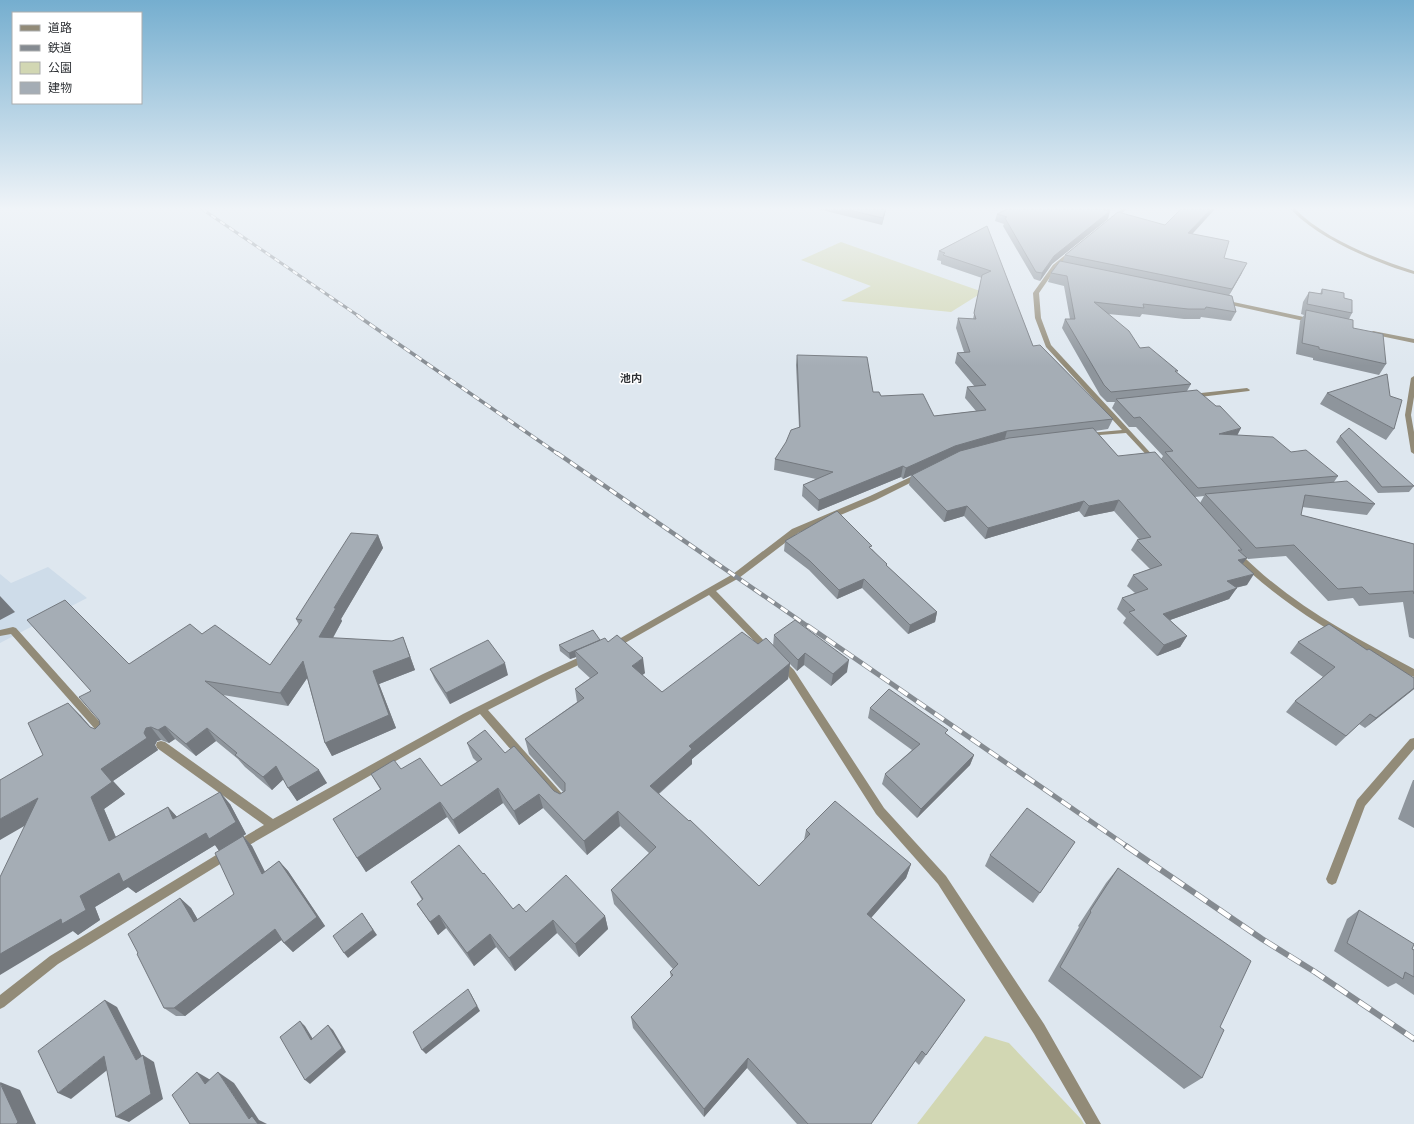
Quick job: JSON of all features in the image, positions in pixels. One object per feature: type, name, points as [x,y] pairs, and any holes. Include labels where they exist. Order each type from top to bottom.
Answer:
[{"type":"street","points":[[1060,261],[1055,266],[1036,293],[1038,318],[1048,346],[1128,431],[1159,467]]},
{"type":"street","points":[[1384,261],[1414,273]]},
{"type":"street","points":[[1055,266],[1062,268]]},
{"type":"street","points":[[1218,301],[1318,322]]},
{"type":"street","points":[[1364,331],[1414,341]]},
{"type":"street","points":[[1414,378],[1408,415],[1414,452]]},
{"type":"street","points":[[1186,397],[1247,390]]},
{"type":"street","points":[[1104,406],[1112,405]]},
{"type":"street","points":[[1082,436],[1128,431]]},
{"type":"street","points":[[609,648],[736,576],[794,531],[873,498],[926,473]]},
{"type":"street","points":[[1228,546],[1274,590],[1340,633],[1414,673]]},
{"type":"street","points":[[710,591],[791,673],[880,811],[942,880],[1039,1029],[1094,1124]]},
{"type":"street","points":[[0,633],[13,630],[106,736]]},
{"type":"street","points":[[0,1002],[54,960],[273,825],[481,709],[543,677],[594,654]]},
{"type":"street","points":[[481,709],[563,802]]},
{"type":"street","points":[[1332,879],[1361,803],[1414,742]]},
{"type":"street","points":[[161,745],[273,825]]},
{"type":"shaded area","points":[[48,567],[87,598],[0,643],[0,574],[11,583]]},
{"type":"green space","points":[[805,261],[896,261],[983,292],[951,312],[841,301],[871,286]]},
{"type":"green space","points":[[985,1036],[1009,1043],[1084,1124],[917,1124]]},
{"type":"building","points":[[962,261],[1001,261],[1033,346],[1040,345],[1113,419],[1007,431],[955,446],[906,468],[903,466],[819,500],[803,485],[833,472],[775,459],[786,442],[791,430],[800,427],[797,355],[867,357],[873,392],[879,392],[881,396],[923,394],[934,416],[986,410],[967,387],[986,385],[957,353],[970,352],[958,318],[976,319],[974,313],[982,275],[991,271]]},
{"type":"building","points":[[1030,261],[1050,261],[1042,273],[1036,272]]},
{"type":"building","points":[[1060,261],[1062,261],[1232,296],[1236,312],[1206,307],[1205,309],[1188,309],[1143,304],[1144,308],[1094,302],[1129,331],[1140,348],[1149,347],[1191,384],[1111,392],[1104,385],[1065,319],[1075,319],[1067,276],[1051,273]]},
{"type":"building","points":[[1097,261],[1240,261],[1247,263],[1232,289]]},
{"type":"building","points":[[1322,289],[1344,293],[1344,298],[1352,300],[1352,313],[1307,304],[1309,292],[1322,294]]},
{"type":"building","points":[[1306,310],[1353,320],[1353,328],[1383,334],[1386,364],[1319,349],[1319,347],[1302,343]]},
{"type":"building","points":[[1387,374],[1390,396],[1402,400],[1394,429],[1327,393]]},
{"type":"building","points":[[1197,390],[1216,406],[1220,406],[1241,428],[1219,434],[1273,437],[1291,452],[1306,450],[1338,476],[1198,488],[1165,452],[1173,451],[1140,417],[1134,418],[1116,399]]},
{"type":"building","points":[[1093,428],[1118,456],[1155,452],[1242,550],[1238,550],[1247,558],[1238,560],[1254,574],[1227,581],[1237,588],[1163,614],[1187,636],[1164,645],[1129,612],[1135,610],[1122,598],[1148,589],[1133,575],[1162,565],[1137,540],[1151,537],[1119,500],[1089,506],[1084,501],[988,528],[967,506],[947,511],[912,475],[960,451],[1009,438]]},
{"type":"building","points":[[1349,428],[1414,486],[1382,487],[1340,436]]},
{"type":"building","points":[[1347,481],[1375,504],[1305,495],[1301,515],[1414,544],[1414,594],[1413,591],[1369,594],[1362,587],[1338,589],[1294,545],[1256,548],[1205,494]]},
{"type":"building","points":[[837,511],[872,546],[869,547],[887,564],[886,565],[937,612],[910,625],[864,579],[839,590],[810,561],[785,541]]},
{"type":"building","points":[[351,533],[378,535],[334,608],[336,608],[319,637],[392,641],[403,637],[410,657],[373,671],[389,715],[325,743],[303,661],[280,693],[205,681],[319,770],[288,788],[276,766],[263,777],[235,755],[237,753],[207,728],[186,744],[165,726],[158,730],[151,727],[146,728],[144,733],[147,738],[101,769],[112,782],[91,797],[109,841],[168,807],[173,819],[220,792],[236,822],[209,839],[206,833],[123,882],[119,873],[80,896],[86,910],[62,924],[61,919],[0,954],[0,877],[38,798],[0,819],[0,780],[43,755],[28,723],[68,703],[90,727],[95,729],[100,724],[99,720],[79,697],[91,691],[27,620],[65,600],[129,664],[190,624],[202,634],[215,625],[270,665],[302,620],[296,619]]},
{"type":"building","points":[[795,620],[849,660],[833,674],[805,653],[798,660],[774,635]]},
{"type":"building","points":[[1329,624],[1367,650],[1369,649],[1414,678],[1414,688],[1376,718],[1370,714],[1346,736],[1295,701],[1335,667],[1298,642]]},
{"type":"building","points":[[593,630],[600,640],[569,653],[559,645]]},
{"type":"building","points":[[742,632],[758,644],[766,638],[790,663],[689,746],[692,749],[650,786],[689,821],[690,820],[759,886],[810,834],[806,830],[835,801],[911,864],[867,914],[965,1000],[926,1055],[922,1051],[871,1124],[808,1124],[748,1058],[704,1109],[631,1017],[673,975],[670,972],[678,964],[611,890],[656,847],[618,811],[584,841],[539,794],[514,811],[498,788],[453,820],[440,802],[357,858],[333,819],[381,789],[371,774],[394,760],[401,769],[420,758],[441,786],[482,759],[467,743],[485,730],[505,753],[514,746],[554,791],[560,794],[565,791],[565,783],[525,739],[584,698],[575,689],[598,673],[575,651],[605,638],[608,642],[617,635],[643,658],[632,666],[662,692]]},
{"type":"building","points":[[488,640],[505,663],[446,693],[430,669]]},
{"type":"building","points":[[889,689],[948,730],[945,733],[974,755],[921,809],[885,774],[920,744],[870,708]]},
{"type":"building","points":[[1027,808],[1075,842],[1040,893],[990,855]]},
{"type":"building","points":[[243,836],[262,874],[279,861],[317,917],[284,943],[275,929],[174,1008],[164,1008],[128,934],[180,898],[194,922],[234,894],[215,853]]},
{"type":"building","points":[[459,845],[513,909],[519,904],[526,912],[566,875],[605,916],[575,944],[553,920],[509,958],[490,934],[467,953],[439,915],[430,922],[417,904],[423,899],[411,882]]},
{"type":"building","points":[[1118,868],[1251,961],[1220,1027],[1224,1030],[1202,1078],[1060,967],[1091,912],[1090,911]]},
{"type":"building","points":[[1359,910],[1414,944],[1412,949],[1414,950],[1414,977],[1405,972],[1403,979],[1347,943]]},
{"type":"building","points":[[362,913],[373,930],[344,953],[333,936]]},
{"type":"building","points":[[468,989],[477,1006],[422,1050],[413,1032]]},
{"type":"building","points":[[105,1000],[136,1060],[143,1055],[151,1094],[116,1117],[104,1056],[58,1093],[38,1051]]},
{"type":"building","points":[[300,1021],[311,1040],[328,1025],[342,1048],[305,1080],[280,1037]]},
{"type":"building","points":[[197,1072],[205,1084],[218,1072],[249,1119],[252,1116],[258,1124],[190,1124],[172,1095]]},
{"type":"building","points":[[0,1083],[18,1122],[16,1124],[0,1124]]},
{"type":"railway","points":[[279,261],[360,317]]},
{"type":"railway","points":[[358,316],[558,454]]},
{"type":"railway","points":[[557,453],[809,627]]},
{"type":"railway","points":[[808,626],[1128,847]]},
{"type":"railway","points":[[1126,846],[1262,939],[1315,972],[1414,1039]]},
{"type":"district","name":"池内","points":[[631,378]]}]
